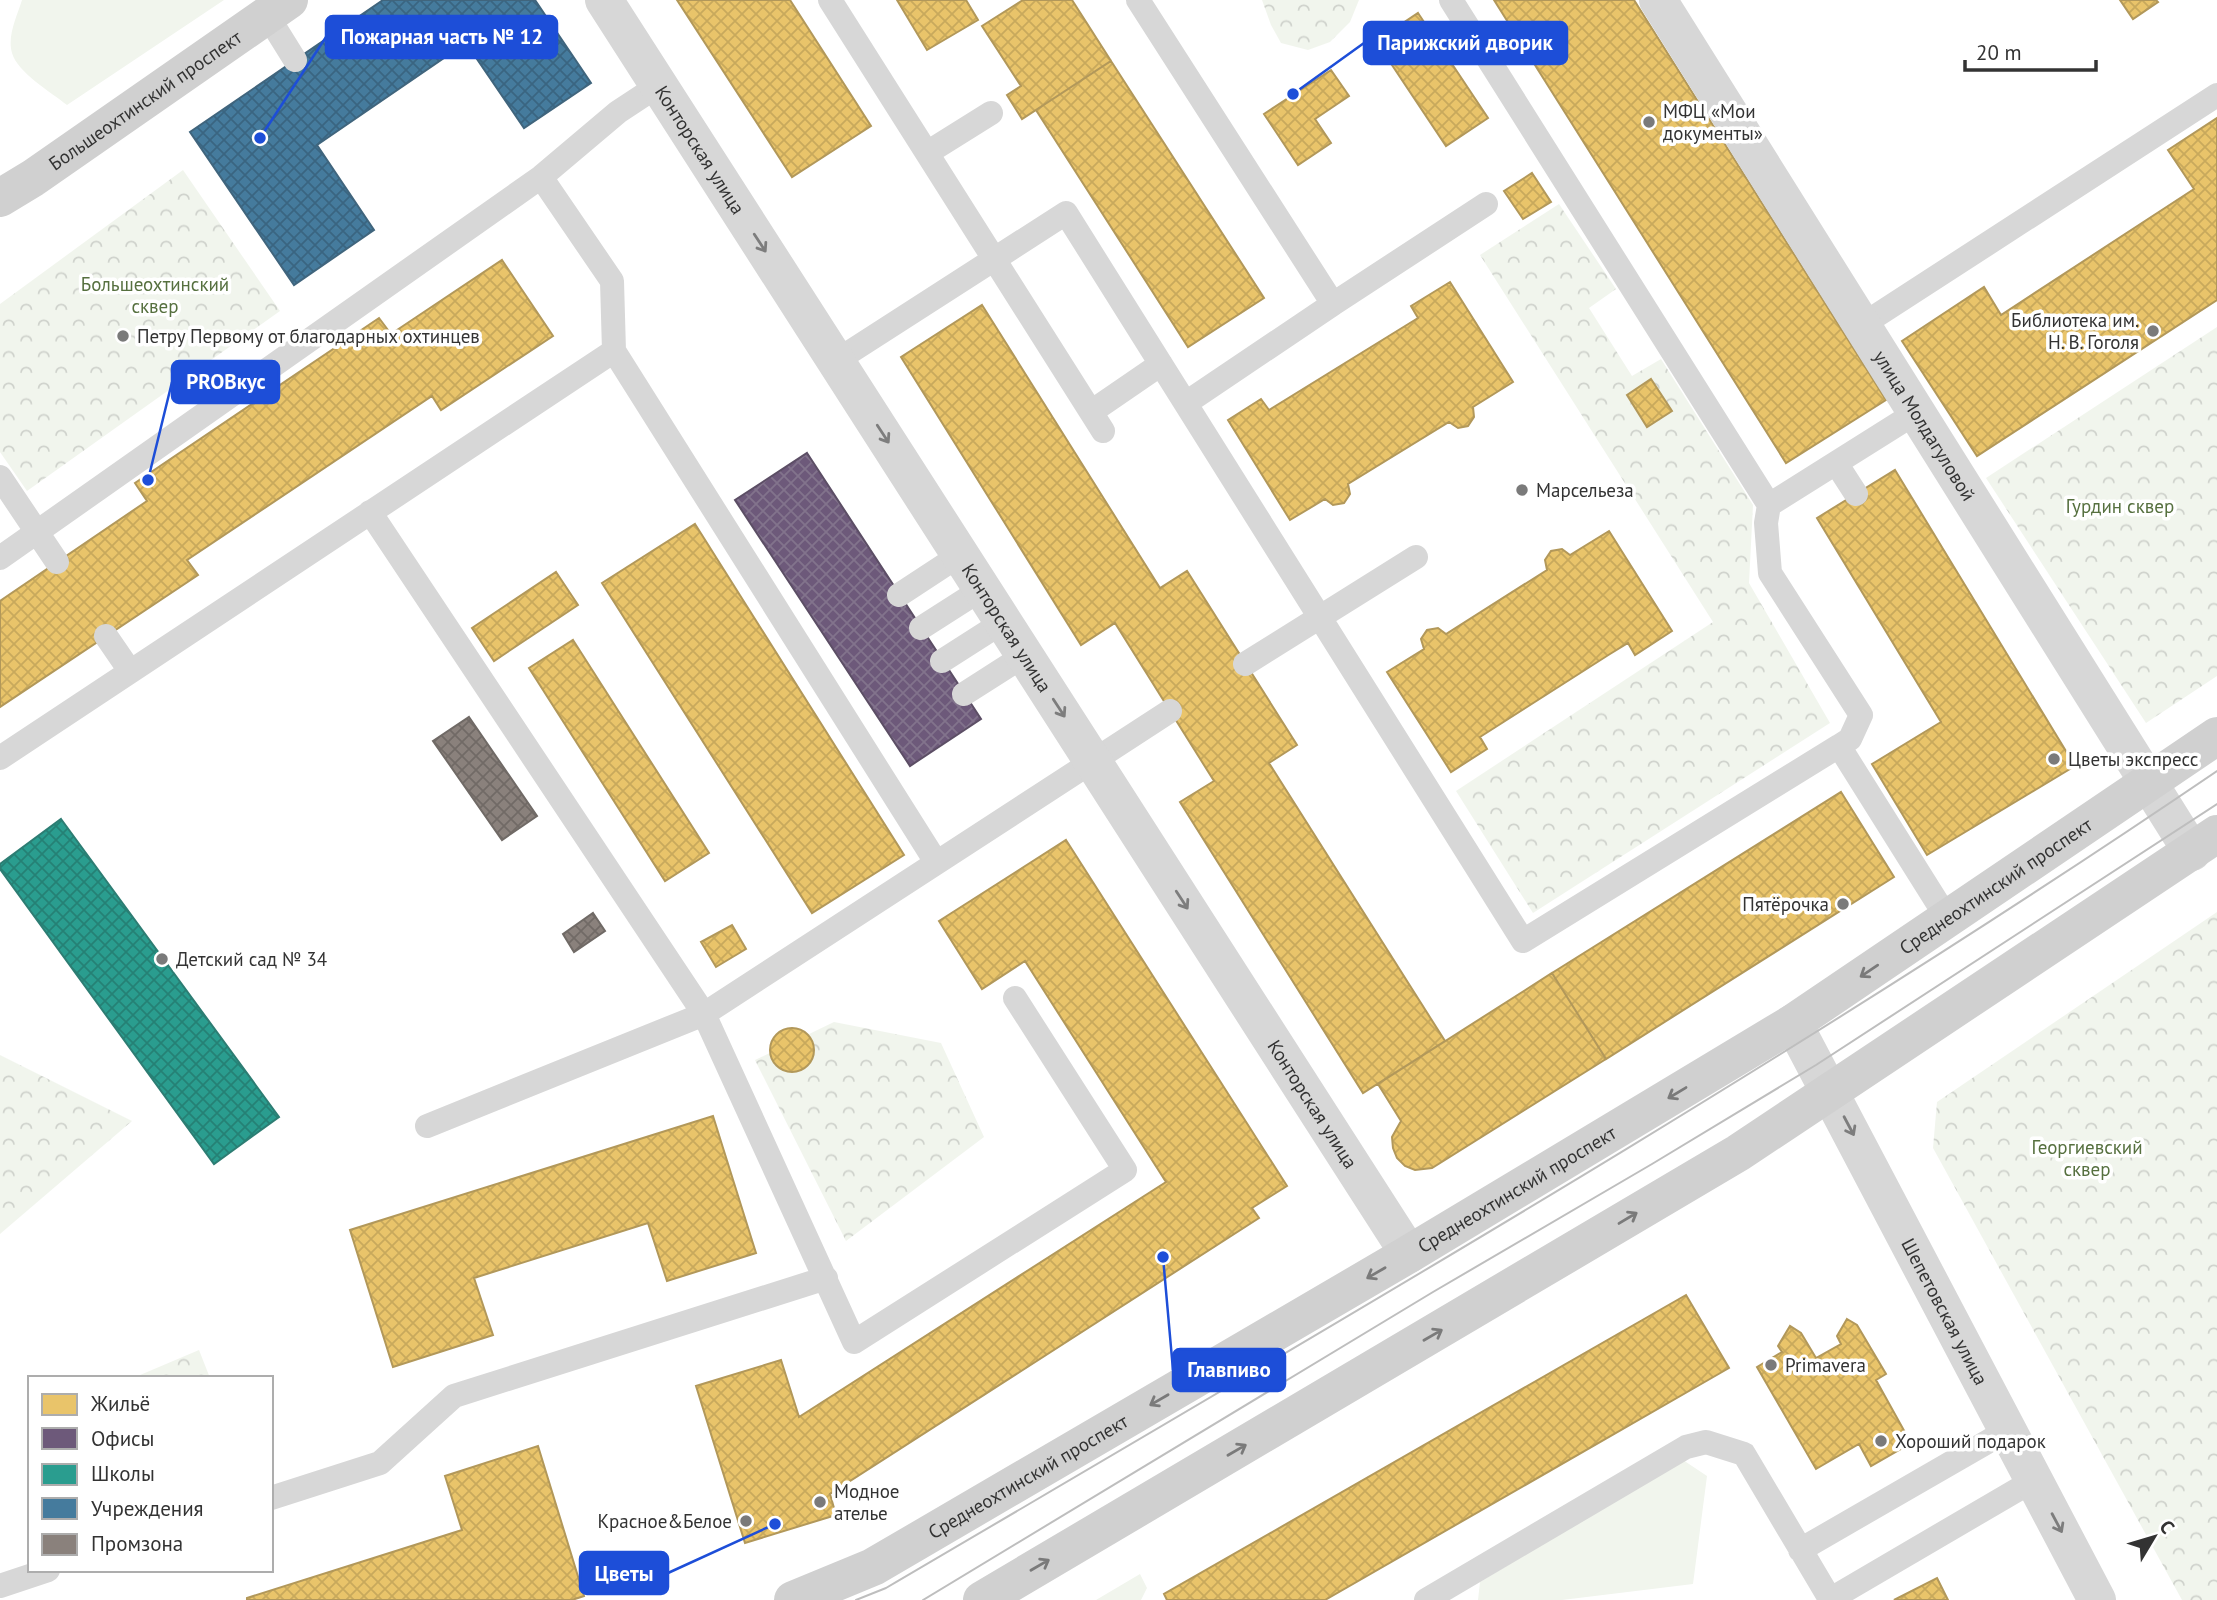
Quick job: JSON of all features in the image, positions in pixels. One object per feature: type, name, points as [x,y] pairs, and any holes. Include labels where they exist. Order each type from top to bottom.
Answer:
[{"type":"main road","name":"Большеохтинский проспект","points":[[0,198],[33,178],[278,8]]},
{"type":"main road","name":"Среднеохтинский проспект","points":[[793,1600],[873,1567],[1409,1254],[1793,1023],[2217,736]]},
{"type":"main road","points":[[982,1600],[1738,1153],[2204,843]]},
{"type":"street","name":"Конторская улица","points":[[604,0],[1409,1254]]},
{"type":"street","name":"улица Молдагуловой","points":[[1658,0],[2148,782],[2204,843]]},
{"type":"street","name":"Шепетовская улица","points":[[1793,1023],[2097,1600]]},
{"type":"lane","points":[[831,0],[1097,422],[1161,364]]},
{"type":"lane","points":[[1138,0],[1332,304]]},
{"type":"lane","points":[[836,361],[1066,213],[1523,941],[1850,739],[1861,715],[1770,573],[1766,523],[1769,505],[1451,0]]},
{"type":"lane","points":[[278,8],[295,60]]},
{"type":"lane","points":[[0,558],[541,177],[618,112],[659,85]]},
{"type":"lane","points":[[1862,325],[2217,95]]},
{"type":"lane","points":[[927,153],[991,113]]},
{"type":"lane","points":[[541,177],[612,281],[614,351],[936,862]]},
{"type":"lane","points":[[1186,403],[1486,204]]},
{"type":"lane","points":[[0,758],[614,351]]},
{"type":"lane","points":[[1769,505],[1917,412]]},
{"type":"lane","points":[[1836,463],[1856,494]]},
{"type":"lane","points":[[0,477],[57,562]]},
{"type":"lane","points":[[370,512],[704,1014],[854,1342],[1125,1170],[1015,998]]},
{"type":"lane","points":[[899,594],[960,555]]},
{"type":"lane","points":[[1245,664],[1416,556]]},
{"type":"lane","points":[[920,628],[982,589]]},
{"type":"lane","points":[[942,662],[1003,622]]},
{"type":"lane","points":[[106,636],[130,671]]},
{"type":"lane","points":[[964,694],[1025,656]]},
{"type":"lane","points":[[427,1126],[704,1014],[1170,711]]},
{"type":"lane","points":[[1839,746],[1947,918]]},
{"type":"lane","points":[[273,1497],[380,1462],[454,1396],[826,1278]]},
{"type":"lane","points":[[1800,1550],[2008,1430]]},
{"type":"lane","points":[[1426,1600],[1686,1447],[1706,1441],[1744,1454],[1830,1600],[2034,1480]]},
{"type":"lane","points":[[0,1586],[42,1572]]},
{"type":"green space","points":[[22,0],[224,0],[67,105],[28,75],[12,53],[12,33]]},
{"type":"green space","points":[[1262,0],[1359,0],[1350,22],[1330,42],[1308,50],[1281,43]]},
{"type":"green space","name":"Большеохтинский сквер","points":[[183,170],[280,311],[27,491],[0,452],[0,304]]},
{"type":"green space","points":[[1559,204],[1616,289],[1589,308],[1632,376],[1661,359],[1753,505],[1749,583],[1830,723],[1533,913],[1456,791],[1713,622],[1480,255]],"holes":[[[1651,379],[1672,411],[1648,427],[1627,395]]]},
{"type":"green space","name":"Гурдин сквер","points":[[2217,327],[2217,676],[2146,723],[1986,478]]},
{"type":"green space","name":"Георгиевский сквер","points":[[2217,912],[2217,1600],[2182,1600],[1933,1148],[1937,1102]]},
{"type":"green space","points":[[834,1022],[941,1043],[984,1137],[846,1241],[755,1060]]},
{"type":"green space","points":[[0,1055],[132,1121],[0,1234]]},
{"type":"green space","points":[[199,1350],[209,1376],[138,1376]]},
{"type":"green space","points":[[1683,1460],[1707,1476],[1693,1584],[1562,1600],[1478,1600],[1480,1582]]},
{"type":"green space","points":[[1140,1574],[1147,1588],[1141,1600],[1096,1600]]},
{"type":"building: Жильё","points":[[677,0],[790,0],[871,126],[792,177]]},
{"type":"building: Жильё","points":[[897,0],[966,0],[978,20],[927,50]]},
{"type":"building: Жильё","points":[[1023,0],[1072,0],[1111,61],[1022,119],[1007,95],[1021,86],[982,26]]},
{"type":"building: Жильё","points":[[1494,0],[1634,0],[1886,400],[1786,463]]},
{"type":"building: Жильё","points":[[2120,0],[2156,0],[2158,2],[2133,19]]},
{"type":"building: Жильё","points":[[1418,13],[1488,118],[1446,146],[1376,41]]},
{"type":"building: Жильё","points":[[1111,61],[1264,298],[1188,347],[1036,110]]},
{"type":"building: Жильё","points":[[1331,70],[1349,96],[1315,119],[1331,143],[1298,165],[1264,114]]},
{"type":"building: Жильё","points":[[2217,118],[2217,300],[1977,456],[1902,341],[1984,287],[2001,315],[2194,189],[2168,150]]},
{"type":"building: Жильё","points":[[1532,173],[1551,202],[1523,219],[1504,191]]},
{"type":"building: Жильё","points":[[502,260],[553,336],[441,410],[432,396],[187,560],[198,575],[0,707],[0,601],[147,501],[135,483],[379,318],[391,334]]},
{"type":"building: Жильё","points":[[1450,282],[1513,382],[1473,407],[1474,417],[1468,426],[1458,428],[1449,422],[1348,484],[1350,494],[1344,503],[1333,505],[1325,499],[1290,520],[1228,420],[1261,399],[1269,410],[1418,318],[1411,306]]},
{"type":"building: Жильё","points":[[982,305],[1160,588],[1187,571],[1297,745],[1269,763],[1445,1041],[1363,1093],[1180,802],[1214,781],[1115,623],[1081,645],[901,357]]},
{"type":"building: Жильё","points":[[1651,379],[1672,411],[1647,427],[1627,395]]},
{"type":"building: Жильё","points":[[1895,470],[2075,766],[1927,855],[1872,764],[1941,722],[1817,518]]},
{"type":"building: Жильё","points":[[695,524],[904,855],[812,913],[602,583]]},
{"type":"building: Жильё","points":[[1609,531],[1672,631],[1635,655],[1628,643],[1610,654],[1480,737],[1487,749],[1451,772],[1387,672],[1424,649],[1421,639],[1427,630],[1438,628],[1446,634],[1547,570],[1545,560],[1551,551],[1562,549],[1570,555]]},
{"type":"building: Жильё","points":[[556,572],[578,605],[494,661],[472,628]]},
{"type":"building: Жильё","points":[[573,640],[709,853],[665,881],[529,668]]},
{"type":"building: Жильё","points":[[1841,792],[1894,877],[1606,1059],[1552,973]]},
{"type":"building: Жильё","points":[[1066,840],[1287,1186],[1252,1208],[1259,1218],[830,1494],[836,1515],[745,1543],[696,1386],[781,1360],[799,1417],[1166,1182],[1025,961],[982,989],[939,921]]},
{"type":"building: Жильё","points":[[732,925],[746,949],[716,967],[701,942]]},
{"type":"building: Жильё","points":[[1552,973],[1606,1059],[1432,1168],[1415,1170],[1405,1166],[1397,1158],[1392,1137],[1401,1121],[1378,1084]]},
{"type":"building: Жильё","points":[[792,1028],[808,1034],[814,1050],[808,1066],[792,1072],[776,1066],[770,1050],[776,1034]]},
{"type":"building: Жильё","points":[[713,1116],[756,1253],[667,1281],[648,1223],[474,1278],[493,1335],[393,1367],[350,1230]]},
{"type":"building: Жильё","points":[[1686,1295],[1729,1368],[1325,1600],[1167,1600],[1164,1594]]},
{"type":"building: Жильё","points":[[1847,1319],[1857,1325],[1886,1374],[1876,1380],[1911,1443],[1871,1466],[1859,1444],[1816,1469],[1757,1367],[1782,1352],[1778,1346],[1790,1326],[1801,1333],[1816,1358],[1841,1344],[1837,1336]]},
{"type":"building: Жильё","points":[[538,1446],[584,1596],[572,1600],[247,1600],[462,1530],[445,1476]]},
{"type":"building: Жильё","points":[[1937,1578],[1948,1600],[1894,1600]]},
{"type":"building: Офисы","points":[[807,453],[981,719],[910,766],[735,500]]},
{"type":"building: Школы","points":[[61,819],[279,1117],[214,1164],[0,869],[0,864]]},
{"type":"building: Учреждения","points":[[383,0],[535,0],[591,83],[524,128],[466,43],[317,145],[374,230],[294,285],[190,132]]},
{"type":"building: Промзона","points":[[469,717],[537,816],[502,840],[433,741]]},
{"type":"building: Промзона","points":[[593,913],[605,931],[574,952],[563,934]]},
{"type":"tram line","points":[[856,1600],[886,1588],[1223,1390],[1725,1089],[1890,985],[2217,771]]},
{"type":"tram line","points":[[923,1600],[1433,1292],[1816,1065],[2217,804]]},
{"type":"place","name":"Парижский дворик","points":[[1293,94]]},
{"type":"place","name":"МФЦ «Мои документы»","points":[[1649,122]]},
{"type":"place","name":"Пожарная часть № 12","points":[[260,138]]},
{"type":"place","name":"Библиотека им. Н. В. Гоголя","points":[[2153,331]]},
{"type":"place","name":"Петру Первому от благодарных охтинцев","points":[[123,336]]},
{"type":"place","name":"PROВкус","points":[[148,480]]},
{"type":"place","name":"Марсельеза","points":[[1522,490]]},
{"type":"place","name":"Цветы экспресс","points":[[2054,759]]},
{"type":"place","name":"Пятёрочка","points":[[1843,904]]},
{"type":"place","name":"Детский сад № 34","points":[[162,959]]},
{"type":"place","name":"Главпиво","points":[[1163,1257]]},
{"type":"place","name":"Primavera","points":[[1771,1365]]},
{"type":"place","name":"Хороший подарок","points":[[1881,1441]]},
{"type":"place","name":"Модное ателье","points":[[820,1502]]},
{"type":"place","name":"Красное&Белое","points":[[746,1521]]},
{"type":"place","name":"Цветы","points":[[775,1524]]}]
